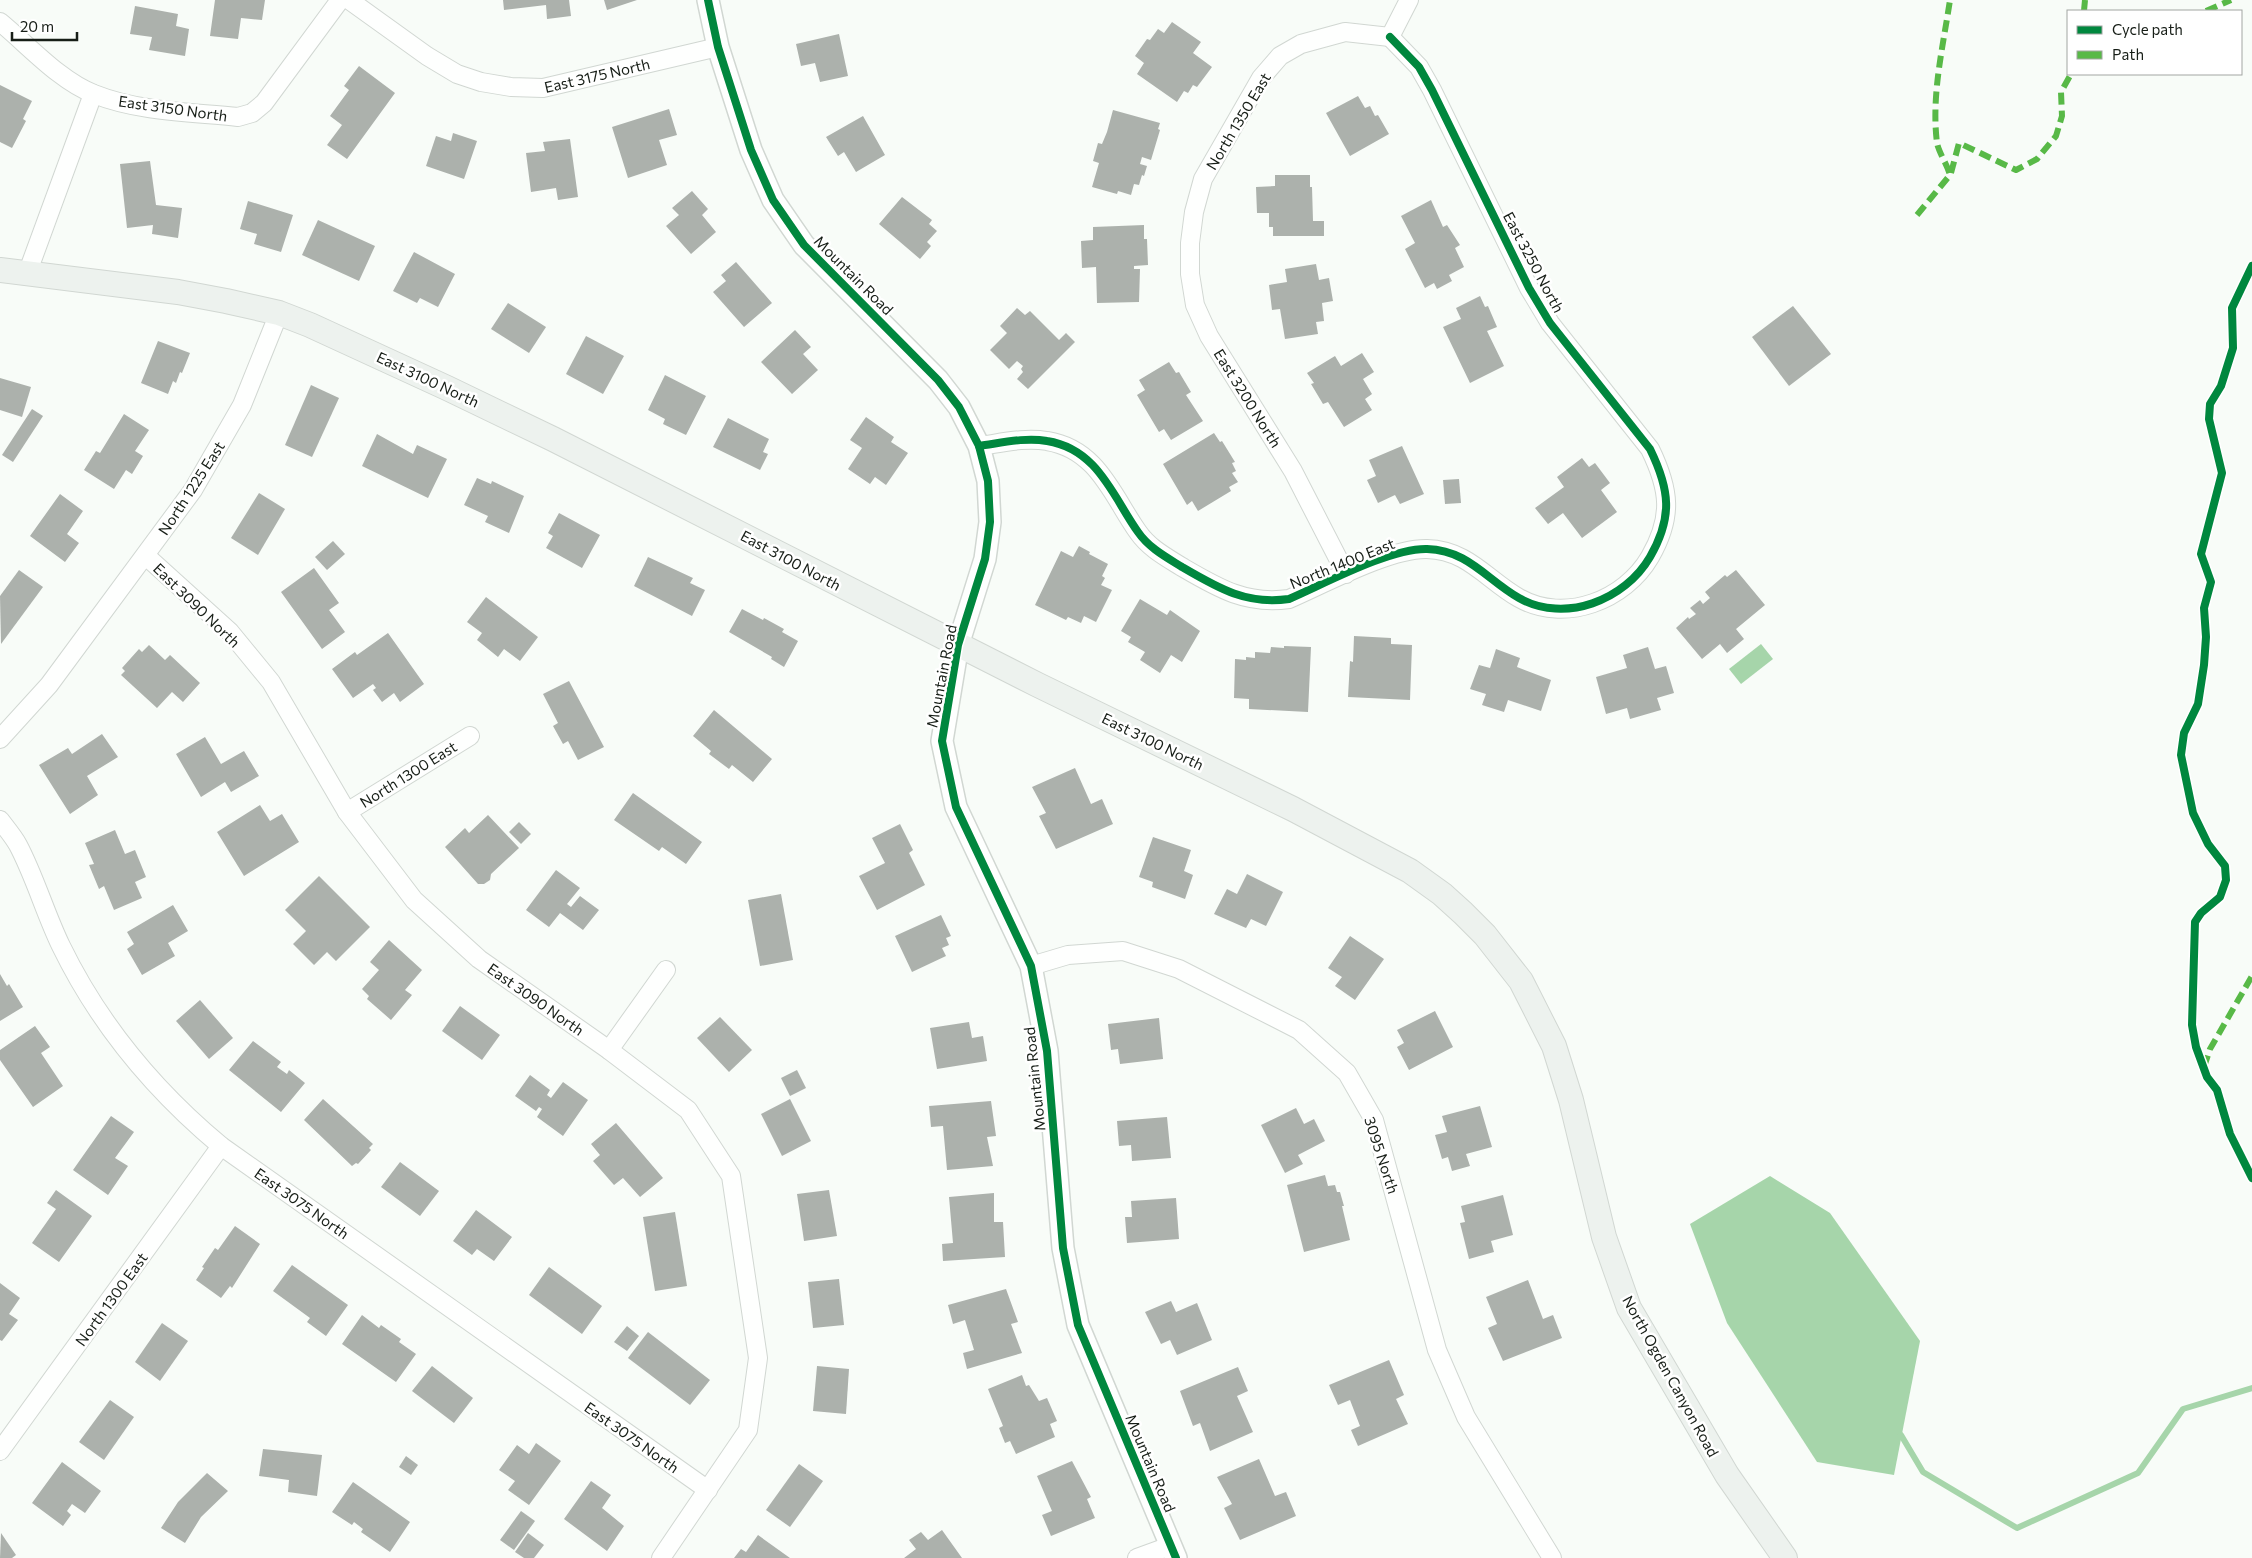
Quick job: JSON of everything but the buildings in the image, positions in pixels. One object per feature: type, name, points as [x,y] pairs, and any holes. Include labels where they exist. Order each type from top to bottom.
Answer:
[{"type":"main road","name":"East 3100 North","points":[[0,270],[178,292],[280,313],[343,339],[447,388],[751,539],[958,645],[1293,809],[1410,871],[1464,913],[1485,935],[1521,981]]},
{"type":"main road","name":"North Ogden Canyon Road","points":[[1521,981],[1554,1046],[1571,1100],[1604,1237],[1629,1308],[1727,1475],[1785,1558]]},
{"type":"street","name":"East 3150 North","points":[[0,22],[63,76],[93,94],[128,104],[238,117],[252,113],[264,103],[340,0]]},
{"type":"street","name":"East 3175 North","points":[[349,0],[427,56],[457,74],[481,82],[511,87],[543,88],[718,47]]},
{"type":"street","name":"Mountain Road","points":[[708,0],[718,47],[751,150],[773,200],[804,245],[938,380],[959,407],[979,446],[988,482],[990,522],[985,559],[958,645],[942,741],[956,807],[1030,966],[1047,1050],[1062,1248],[1078,1325],[1173,1552]]},
{"type":"street","points":[[1390,37],[1409,0]]},
{"type":"street","name":"North 1350 East","points":[[1194,212],[1203,179],[1261,78],[1280,56],[1301,44],[1345,32],[1390,37]]},
{"type":"street","name":"East 3250 North","points":[[1390,37],[1419,67],[1424,75],[1529,288],[1550,323],[1650,449],[1660,470],[1666,497],[1667,521]]},
{"type":"street","points":[[28,274],[93,94]]},
{"type":"street","name":"East 3200 North","points":[[1194,212],[1190,243],[1190,274],[1195,305],[1209,336],[1294,471],[1346,574]]},
{"type":"street","name":"North 1225 East","points":[[0,739],[49,685],[194,490],[242,406],[280,313]]},
{"type":"street","name":"North 1400 East","points":[[979,446],[1022,440],[1048,441],[1072,450],[1091,463],[1108,483],[1138,533],[1156,551],[1218,588],[1244,598],[1269,602],[1289,599],[1401,552],[1427,549],[1455,554],[1482,570],[1520,599],[1545,607],[1572,610],[1602,601],[1644,568],[1657,545],[1667,521]]},
{"type":"street","name":"East 3090 North","points":[[146,556],[230,632],[271,682],[347,812],[414,900],[479,959],[610,1050],[688,1110],[731,1176],[758,1358],[748,1430],[661,1558]]},
{"type":"street","name":"North 1300 East","points":[[347,812],[470,736]]},
{"type":"street","name":"East 3075 North","points":[[0,820],[18,844],[61,946],[94,1007],[134,1060],[186,1117],[221,1146],[708,1490]]},
{"type":"street","name":"3095 North","points":[[1030,966],[1068,955],[1123,951],[1179,969],[1299,1030],[1347,1073],[1374,1120],[1437,1350],[1466,1417],[1552,1558]]},
{"type":"street","points":[[610,1050],[666,970]]},
{"type":"street","name":"North 1300 East","points":[[0,1451],[221,1146]]},
{"type":"street","points":[[1137,1558],[1173,1552]]},
{"type":"shaded area","points":[[1761,644],[1773,659],[1741,684],[1729,669]]},
{"type":"shaded area","points":[[1770,1176],[1830,1213],[1920,1341],[1894,1475],[1817,1462],[1727,1323],[1690,1224]]},
{"type":"waterway","points":[[1901,1435],[1923,1472],[2017,1528],[2138,1473],[2183,1409],[2252,1388]]},
{"type":"marked path","points":[[1917,215],[1950,175],[1939,151],[1936,125],[1939,71],[1950,0]]},
{"type":"marked path","points":[[2084,10],[2085,0]]},
{"type":"marked path","points":[[2208,10],[2231,0]]},
{"type":"marked path","points":[[1951,173],[1959,143],[2016,170],[2037,159],[2056,136],[2062,116],[2061,92],[2070,75]]},
{"type":"marked path","points":[[2204,1067],[2210,1049],[2252,976]]},
{"type":"cycle path","points":[[708,0],[718,47],[751,150],[773,200],[804,245],[938,380],[959,407],[979,446],[988,481],[990,522],[985,559],[958,645],[942,741],[956,807],[1031,966],[1047,1051],[1063,1248],[1078,1325],[1176,1558]]},
{"type":"cycle path","points":[[979,446],[1030,440],[1047,441],[1065,446],[1092,464],[1112,490],[1142,538],[1170,560],[1208,582],[1246,597],[1274,600],[1289,599],[1376,560],[1412,550],[1427,549],[1441,551],[1466,560],[1519,598],[1555,609],[1574,608],[1610,596],[1639,572],[1650,557],[1663,529],[1666,503],[1665,491],[1657,464],[1650,449],[1550,323],[1529,288],[1432,90],[1419,67],[1390,37]]},
{"type":"cycle path","points":[[2252,266],[2232,308],[2233,348],[2221,386],[2210,404],[2209,419],[2222,473],[2201,554],[2211,582],[2204,608],[2206,637],[2204,665],[2198,704],[2184,733],[2181,755],[2193,813],[2208,844],[2225,866],[2226,880],[2220,897],[2201,913],[2195,922],[2192,1025],[2196,1047],[2207,1077],[2217,1090],[2230,1134],[2252,1178]]}]
